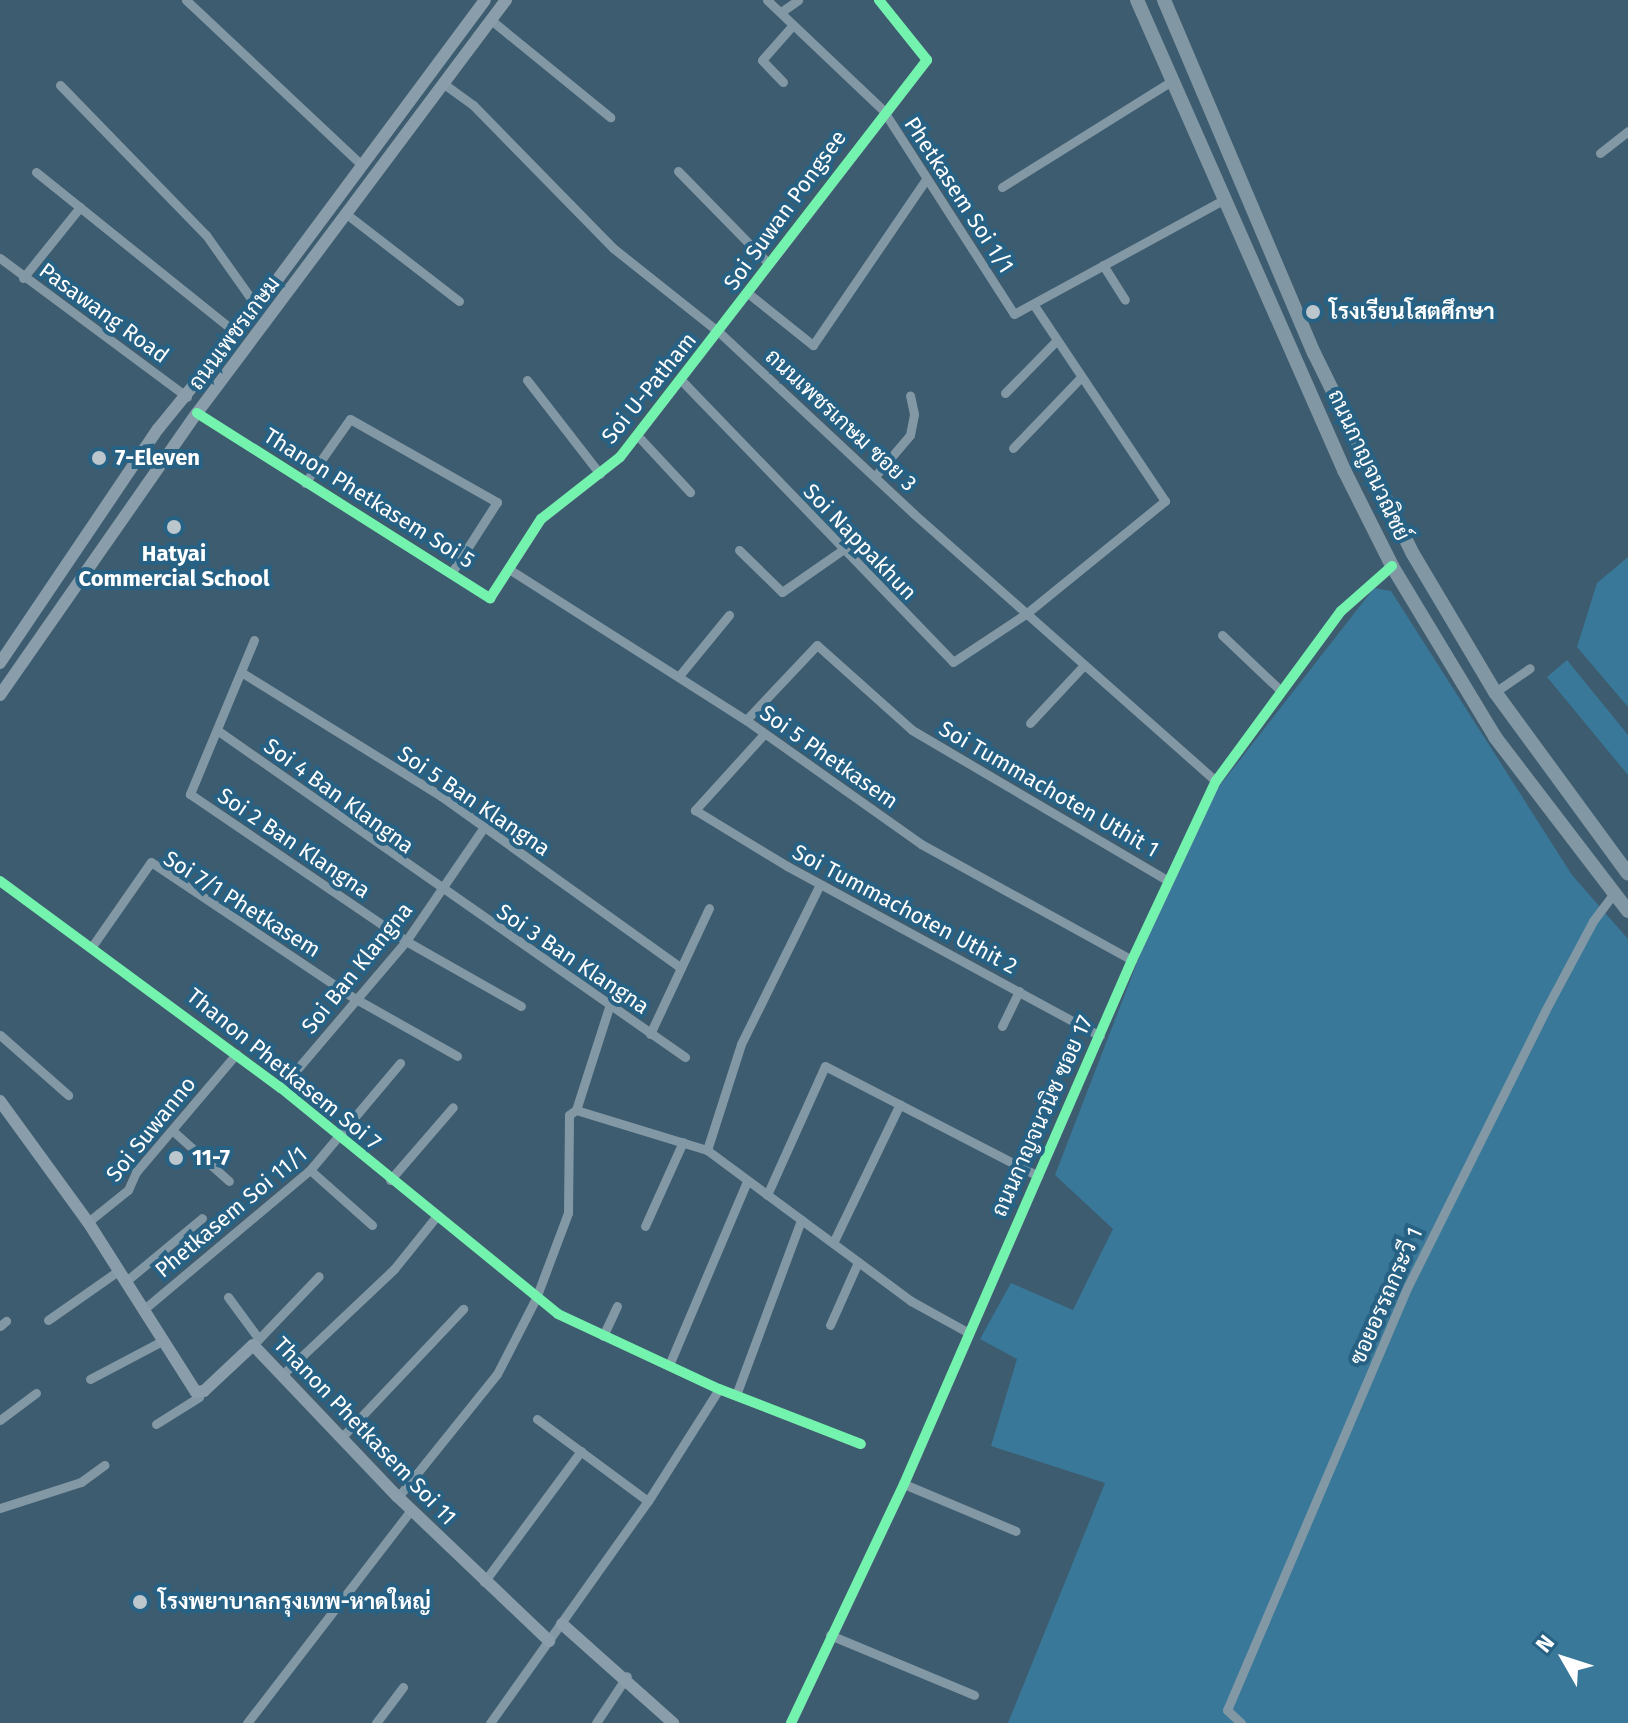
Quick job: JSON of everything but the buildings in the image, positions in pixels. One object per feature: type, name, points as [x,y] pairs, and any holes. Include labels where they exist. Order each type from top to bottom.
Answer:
[{"type":"main road","name":"ถนนเพชรเกษม","points":[[0,663],[158,429],[257,307],[485,0]]},
{"type":"main road","name":"ถนนเพชรเกษม","points":[[0,695],[197,413],[349,216],[506,0]]},
{"type":"main road","name":"ถนนกาญจนวณิชย์","points":[[1137,0],[1297,362],[1392,566],[1495,737],[1628,911]]},
{"type":"main road","name":"ถนนกาญจนวณิชย์","points":[[1164,0],[1314,353],[1413,554],[1495,692],[1628,874]]},
{"type":"main road","points":[[455,40],[466,52]]},
{"type":"main road","points":[[1297,362],[1314,353]]},
{"type":"main road","points":[[0,1101],[88,1222],[199,1397]]},
{"type":"main road","name":"Thanon Phetkasem Soi 11","points":[[199,1397],[256,1342],[398,1497],[549,1641]]},
{"type":"main road","points":[[562,1624],[627,1676],[673,1723]]},
{"type":"street","points":[[186,0],[362,165]]},
{"type":"street","name":"Phetkasem Soi 1/1","points":[[767,0],[883,110],[1014,314],[1033,304]]},
{"type":"street","points":[[781,12],[798,0]]},
{"type":"street","name":"Soi Suwan Pongsee","points":[[720,333],[883,110],[927,60],[879,0]]},
{"type":"street","points":[[491,20],[610,117]]},
{"type":"street","points":[[783,82],[762,60],[793,25]]},
{"type":"street","points":[[1002,187],[1173,80]]},
{"type":"street","name":"ถนนเพชรเกษม ซอย 3","points":[[444,84],[473,105],[613,248],[720,333],[1216,781]]},
{"type":"street","points":[[60,85],[206,235],[257,307]]},
{"type":"street","points":[[1600,153],[1628,131]]},
{"type":"street","points":[[678,171],[769,264]]},
{"type":"street","points":[[36,172],[236,333]]},
{"type":"street","points":[[749,294],[813,345],[927,178]]},
{"type":"street","points":[[1027,613],[1165,501],[1033,304],[1225,199]]},
{"type":"street","points":[[23,278],[80,207]]},
{"type":"street","points":[[349,216],[459,301]]},
{"type":"street","name":"Pasawang Road","points":[[0,258],[23,278],[123,346],[187,397]]},
{"type":"street","points":[[1103,265],[1125,300]]},
{"type":"street","name":"Soi U-Patham","points":[[512,571],[541,519],[600,474],[637,435],[720,333]]},
{"type":"street","points":[[1005,393],[1057,340]]},
{"type":"street","points":[[1013,448],[1081,377]]},
{"type":"street","points":[[527,380],[600,474]]},
{"type":"street","name":"Soi Nappakhun","points":[[682,381],[841,551],[953,662],[1027,613]]},
{"type":"street","points":[[876,475],[910,435],[914,414],[910,395]]},
{"type":"street","name":"Thanon Phetkasem Soi 5","points":[[197,413],[490,598],[512,571]]},
{"type":"street","points":[[305,483],[350,419],[497,502],[452,572]]},
{"type":"street","points":[[637,435],[690,492]]},
{"type":"street","points":[[739,550],[782,592],[841,551]]},
{"type":"street","name":"ถนนกาญจนวนิช ซอย 17","points":[[791,1723],[904,1484],[1167,880],[1216,781],[1341,611],[1392,566]]},
{"type":"street","name":"Soi 5 Phetkasem","points":[[512,571],[746,720],[921,844],[1132,960]]},
{"type":"street","points":[[679,676],[729,615]]},
{"type":"street","points":[[1222,635],[1280,690]]},
{"type":"street","name":"Soi 2 Ban Klangna","points":[[254,640],[190,794],[406,941],[521,1006]]},
{"type":"street","name":"Soi Tummachoten Uthit 1","points":[[746,720],[817,645],[912,730],[1167,880]]},
{"type":"street","points":[[1030,723],[1084,665]]},
{"type":"street","points":[[1495,692],[1530,668]]},
{"type":"street","name":"Soi 5 Ban Klangna","points":[[241,672],[484,827],[681,968]]},
{"type":"street","name":"Soi 4 Ban Klangna","points":[[217,730],[441,890]]},
{"type":"street","name":"Soi Tummachoten Uthit 2","points":[[764,734],[695,810],[820,884],[1100,1036]]},
{"type":"street","name":"Soi Ban Klangna","points":[[281,1088],[406,941],[484,827]]},
{"type":"street","name":"Soi 7/1 Phetkasem","points":[[93,945],[151,862],[356,999]]},
{"type":"street","name":"Thanon Phetkasem Soi 7","points":[[0,881],[93,945],[281,1088],[435,1218],[536,1298],[603,1336],[719,1389],[861,1444]]},
{"type":"street","points":[[707,1150],[741,1044],[820,884]]},
{"type":"street","name":"Soi 3 Ban Klangna","points":[[441,890],[685,1057]]},
{"type":"street","name":"ซอยอรรถกระวี 1","points":[[1241,1723],[1227,1710],[1408,1286],[1545,1011],[1593,921],[1613,894]]},
{"type":"street","points":[[650,1034],[709,908]]},
{"type":"street","points":[[1002,1026],[1019,991]]},
{"type":"street","points":[[356,999],[457,1056]]},
{"type":"street","points":[[398,1497],[497,1374],[536,1298],[568,1213],[569,1115],[576,1110],[609,1007]]},
{"type":"street","points":[[0,1035],[68,1095]]},
{"type":"street","name":"Soi Suwanno","points":[[88,1222],[128,1190],[136,1172],[236,1054]]},
{"type":"street","name":"Phetkasem Soi 11/1","points":[[143,1310],[310,1170],[400,1063]]},
{"type":"street","points":[[767,1195],[825,1066],[1038,1176]]},
{"type":"street","points":[[833,1243],[900,1104]]},
{"type":"street","points":[[390,1180],[453,1107]]},
{"type":"street","points":[[576,1110],[707,1150],[858,1262],[969,1333]]},
{"type":"street","points":[[173,1131],[229,1181]]},
{"type":"street","points":[[645,1226],[683,1142]]},
{"type":"street","points":[[310,1170],[372,1225]]},
{"type":"street","points":[[669,1365],[747,1181]]},
{"type":"street","points":[[125,1282],[202,1218]]},
{"type":"street","points":[[283,1374],[394,1269],[435,1218]]},
{"type":"street","points":[[736,1395],[801,1220]]},
{"type":"street","points":[[830,1325],[858,1262]]},
{"type":"street","points":[[48,1320],[118,1271]]},
{"type":"street","points":[[228,1297],[256,1342],[319,1276]]},
{"type":"street","points":[[603,1336],[617,1306]]},
{"type":"street","points":[[341,1438],[463,1309]]},
{"type":"street","points":[[90,1379],[162,1341]]},
{"type":"street","points":[[490,1723],[648,1501],[719,1389]]},
{"type":"street","points":[[0,1420],[36,1393]]},
{"type":"street","points":[[156,1424],[199,1397]]},
{"type":"street","points":[[537,1419],[648,1501]]},
{"type":"street","points":[[484,1582],[581,1451]]},
{"type":"street","points":[[0,1508],[81,1482],[104,1465]]},
{"type":"street","points":[[904,1484],[1016,1531]]},
{"type":"street","points":[[247,1723],[411,1510]]},
{"type":"street","points":[[830,1635],[974,1695]]},
{"type":"street","points":[[596,1723],[627,1676]]},
{"type":"street","points":[[376,1723],[403,1687]]},
{"type":"shaded area","points":[[1628,557],[1628,707],[1577,647],[1597,583]]},
{"type":"shaded area","points":[[1374,588],[1391,591],[1572,875],[1628,939],[1628,1723],[1008,1723],[1105,1483],[991,1446],[1017,1359],[980,1339],[1011,1283],[1073,1310],[1113,1229],[1055,1175],[1157,911],[1214,793]]},
{"type":"shaded area","points":[[1567,660],[1628,735],[1628,775],[1547,677]]},
{"type":"cycle path","points":[[197,413],[490,598],[541,519],[620,457],[927,60],[879,0]]},
{"type":"cycle path","points":[[791,1723],[904,1484],[1132,960],[1216,781],[1341,611],[1392,566]]},
{"type":"cycle path","points":[[0,881],[281,1088],[558,1314],[719,1389],[861,1444]]},
{"type":"place","name":"โรงเรียนโสตศึกษา","points":[[1313,312]]},
{"type":"place","name":"7-Eleven","points":[[99,458]]},
{"type":"place","name":"Hatyai Commercial School","points":[[174,527]]},
{"type":"place","name":"11-7","points":[[176,1158]]},
{"type":"place","name":"โรงพยาบาลกรุงเทพ-หาดใหญ่","points":[[140,1602]]}]
